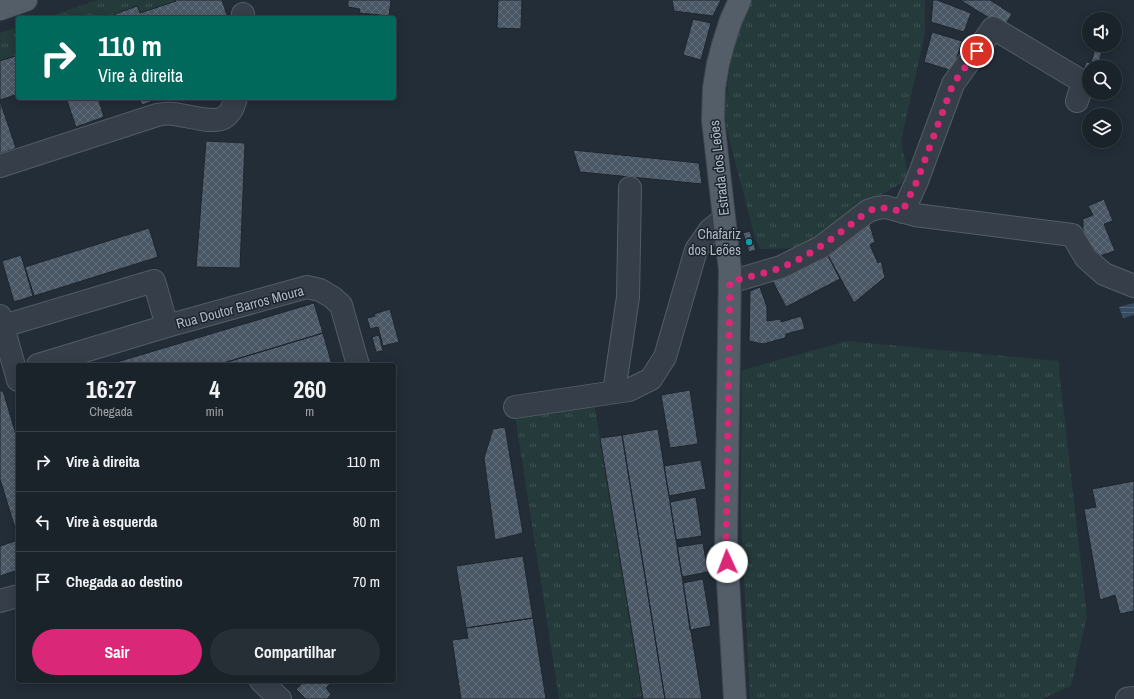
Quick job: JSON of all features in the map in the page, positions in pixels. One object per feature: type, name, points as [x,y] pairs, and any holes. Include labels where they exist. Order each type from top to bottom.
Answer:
[{"type":"main road","points":[[0,9],[26,0]]},
{"type":"main road","name":"Estrada dos Leões","points":[[735,699],[726,547],[730,270],[713,120],[714,88],[723,45],[731,20],[740,0]]},
{"type":"street","points":[[902,212],[917,181],[953,84],[992,28],[1083,82],[1077,101]]},
{"type":"street","points":[[0,166],[157,115],[174,114],[220,120],[232,109],[235,100]]},
{"type":"street","points":[[614,392],[628,297],[630,188]]},
{"type":"street","points":[[730,282],[781,267],[821,247],[868,211],[886,207],[915,215],[1072,235],[1086,258],[1104,274],[1134,286]]},
{"type":"street","points":[[515,407],[629,390],[651,379],[665,357],[696,250],[710,230],[724,219]]},
{"type":"street","name":"Rua Doutor Barros Moura","points":[[1,323],[154,281],[168,326]]},
{"type":"street","name":"Rua Doutor Barros Moura","points":[[45,363],[168,326],[307,288],[320,290],[332,297],[341,306],[357,363]]},
{"type":"street","points":[[1,323],[13,375]]},
{"type":"street","points":[[0,601],[16,597]]},
{"type":"street","points":[[263,683],[280,699]]},
{"type":"street","points":[[1127,699],[1134,698]]},
{"type":"green space","points":[[97,0],[176,1],[140,13],[137,6],[110,16],[51,16]]},
{"type":"green space","points":[[753,0],[925,0],[925,33],[901,141],[909,179],[874,199],[808,248],[760,249],[755,237],[724,119],[731,56],[744,14]]},
{"type":"green space","points":[[16,28],[16,56],[0,61],[0,33]]},
{"type":"green space","points":[[847,341],[1058,361],[1087,616],[1071,686],[1042,699],[750,699],[741,517],[742,370]]},
{"type":"green space","points":[[594,401],[642,696],[627,699],[559,699],[515,415]]},
{"type":"water","points":[[1134,303],[1134,315],[1123,318],[1119,307]]},
{"type":"building","points":[[175,0],[222,0],[227,16],[110,16],[137,6],[140,13],[176,1]]},
{"type":"building","points":[[348,0],[391,0],[389,16],[359,13],[360,9],[348,7]]},
{"type":"building","points":[[498,0],[522,0],[521,29],[497,28]]},
{"type":"building","points":[[672,0],[721,0],[713,16],[674,11]]},
{"type":"building","points":[[933,0],[937,0],[971,13],[964,32],[931,22]]},
{"type":"building","points":[[960,0],[990,0],[1012,14],[1004,27]]},
{"type":"building","points":[[693,19],[711,23],[701,60],[683,55]]},
{"type":"building","points":[[932,32],[962,41],[953,71],[924,62]]},
{"type":"building","points":[[1094,52],[1102,52],[1100,60],[1092,60]]},
{"type":"building","points":[[16,56],[16,95],[0,100],[0,61]]},
{"type":"building","points":[[67,100],[99,100],[104,117],[76,127]]},
{"type":"building","points":[[140,100],[156,100],[142,105]]},
{"type":"building","points":[[0,101],[16,148],[0,154]]},
{"type":"building","points":[[206,141],[245,143],[240,268],[196,267]]},
{"type":"building","points":[[573,150],[699,163],[702,184],[580,172]]},
{"type":"building","points":[[1104,199],[1113,221],[1104,224],[1115,251],[1093,258],[1083,230],[1083,219],[1093,215],[1088,206]]},
{"type":"building","points":[[869,222],[875,242],[870,245],[878,263],[881,261],[885,277],[854,303],[825,250]]},
{"type":"building","points":[[149,228],[158,257],[34,296],[25,267]]},
{"type":"building","name":"Chafariz dos Leões","points":[[750,231],[756,250],[749,252],[743,233]]},
{"type":"building","points":[[825,250],[840,279],[786,307],[771,278]]},
{"type":"building","points":[[21,255],[33,296],[14,302],[2,261]]},
{"type":"building","points":[[760,287],[767,307],[767,321],[781,319],[781,322],[801,316],[805,329],[786,334],[785,338],[763,344],[749,341],[750,291]]},
{"type":"building","points":[[314,303],[323,333],[224,363],[114,363]]},
{"type":"building","points":[[390,309],[399,342],[383,346],[378,327],[370,329],[367,318]]},
{"type":"building","points":[[323,333],[331,363],[224,363]]},
{"type":"building","points":[[379,335],[383,351],[376,352],[372,337]]},
{"type":"building","points":[[690,390],[698,444],[670,448],[661,395]]},
{"type":"building","points":[[0,391],[3,391],[16,434],[16,531],[0,479]]},
{"type":"building","points":[[505,427],[523,533],[495,540],[484,458],[493,429]]},
{"type":"building","points":[[658,429],[702,699],[665,699],[622,435]]},
{"type":"building","points":[[622,435],[665,699],[643,699],[600,438]]},
{"type":"building","points":[[701,460],[706,489],[669,496],[664,466]]},
{"type":"building","points":[[1134,481],[1134,611],[1120,614],[1115,595],[1100,600],[1084,509],[1096,507],[1092,489]]},
{"type":"building","points":[[696,497],[702,536],[676,540],[670,502]]},
{"type":"building","points":[[16,541],[16,571],[0,576],[0,546]]},
{"type":"building","points":[[703,543],[708,572],[682,577],[677,547]]},
{"type":"building","points":[[523,556],[533,618],[466,628],[456,566]]},
{"type":"building","points":[[703,579],[711,626],[690,630],[683,583]]},
{"type":"building","points":[[533,618],[546,699],[461,699],[452,640],[468,638],[466,628]]},
{"type":"building","points":[[303,683],[331,683],[326,688],[331,694],[327,699],[306,699],[296,689]]},
{"type":"place","name":"Chafariz dos Leões","points":[[749,242]]},
{"type":"route","points":[[727,562],[730,282],[781,267],[821,247],[868,211],[886,207],[902,212],[917,181],[953,84],[977,51]]}]
